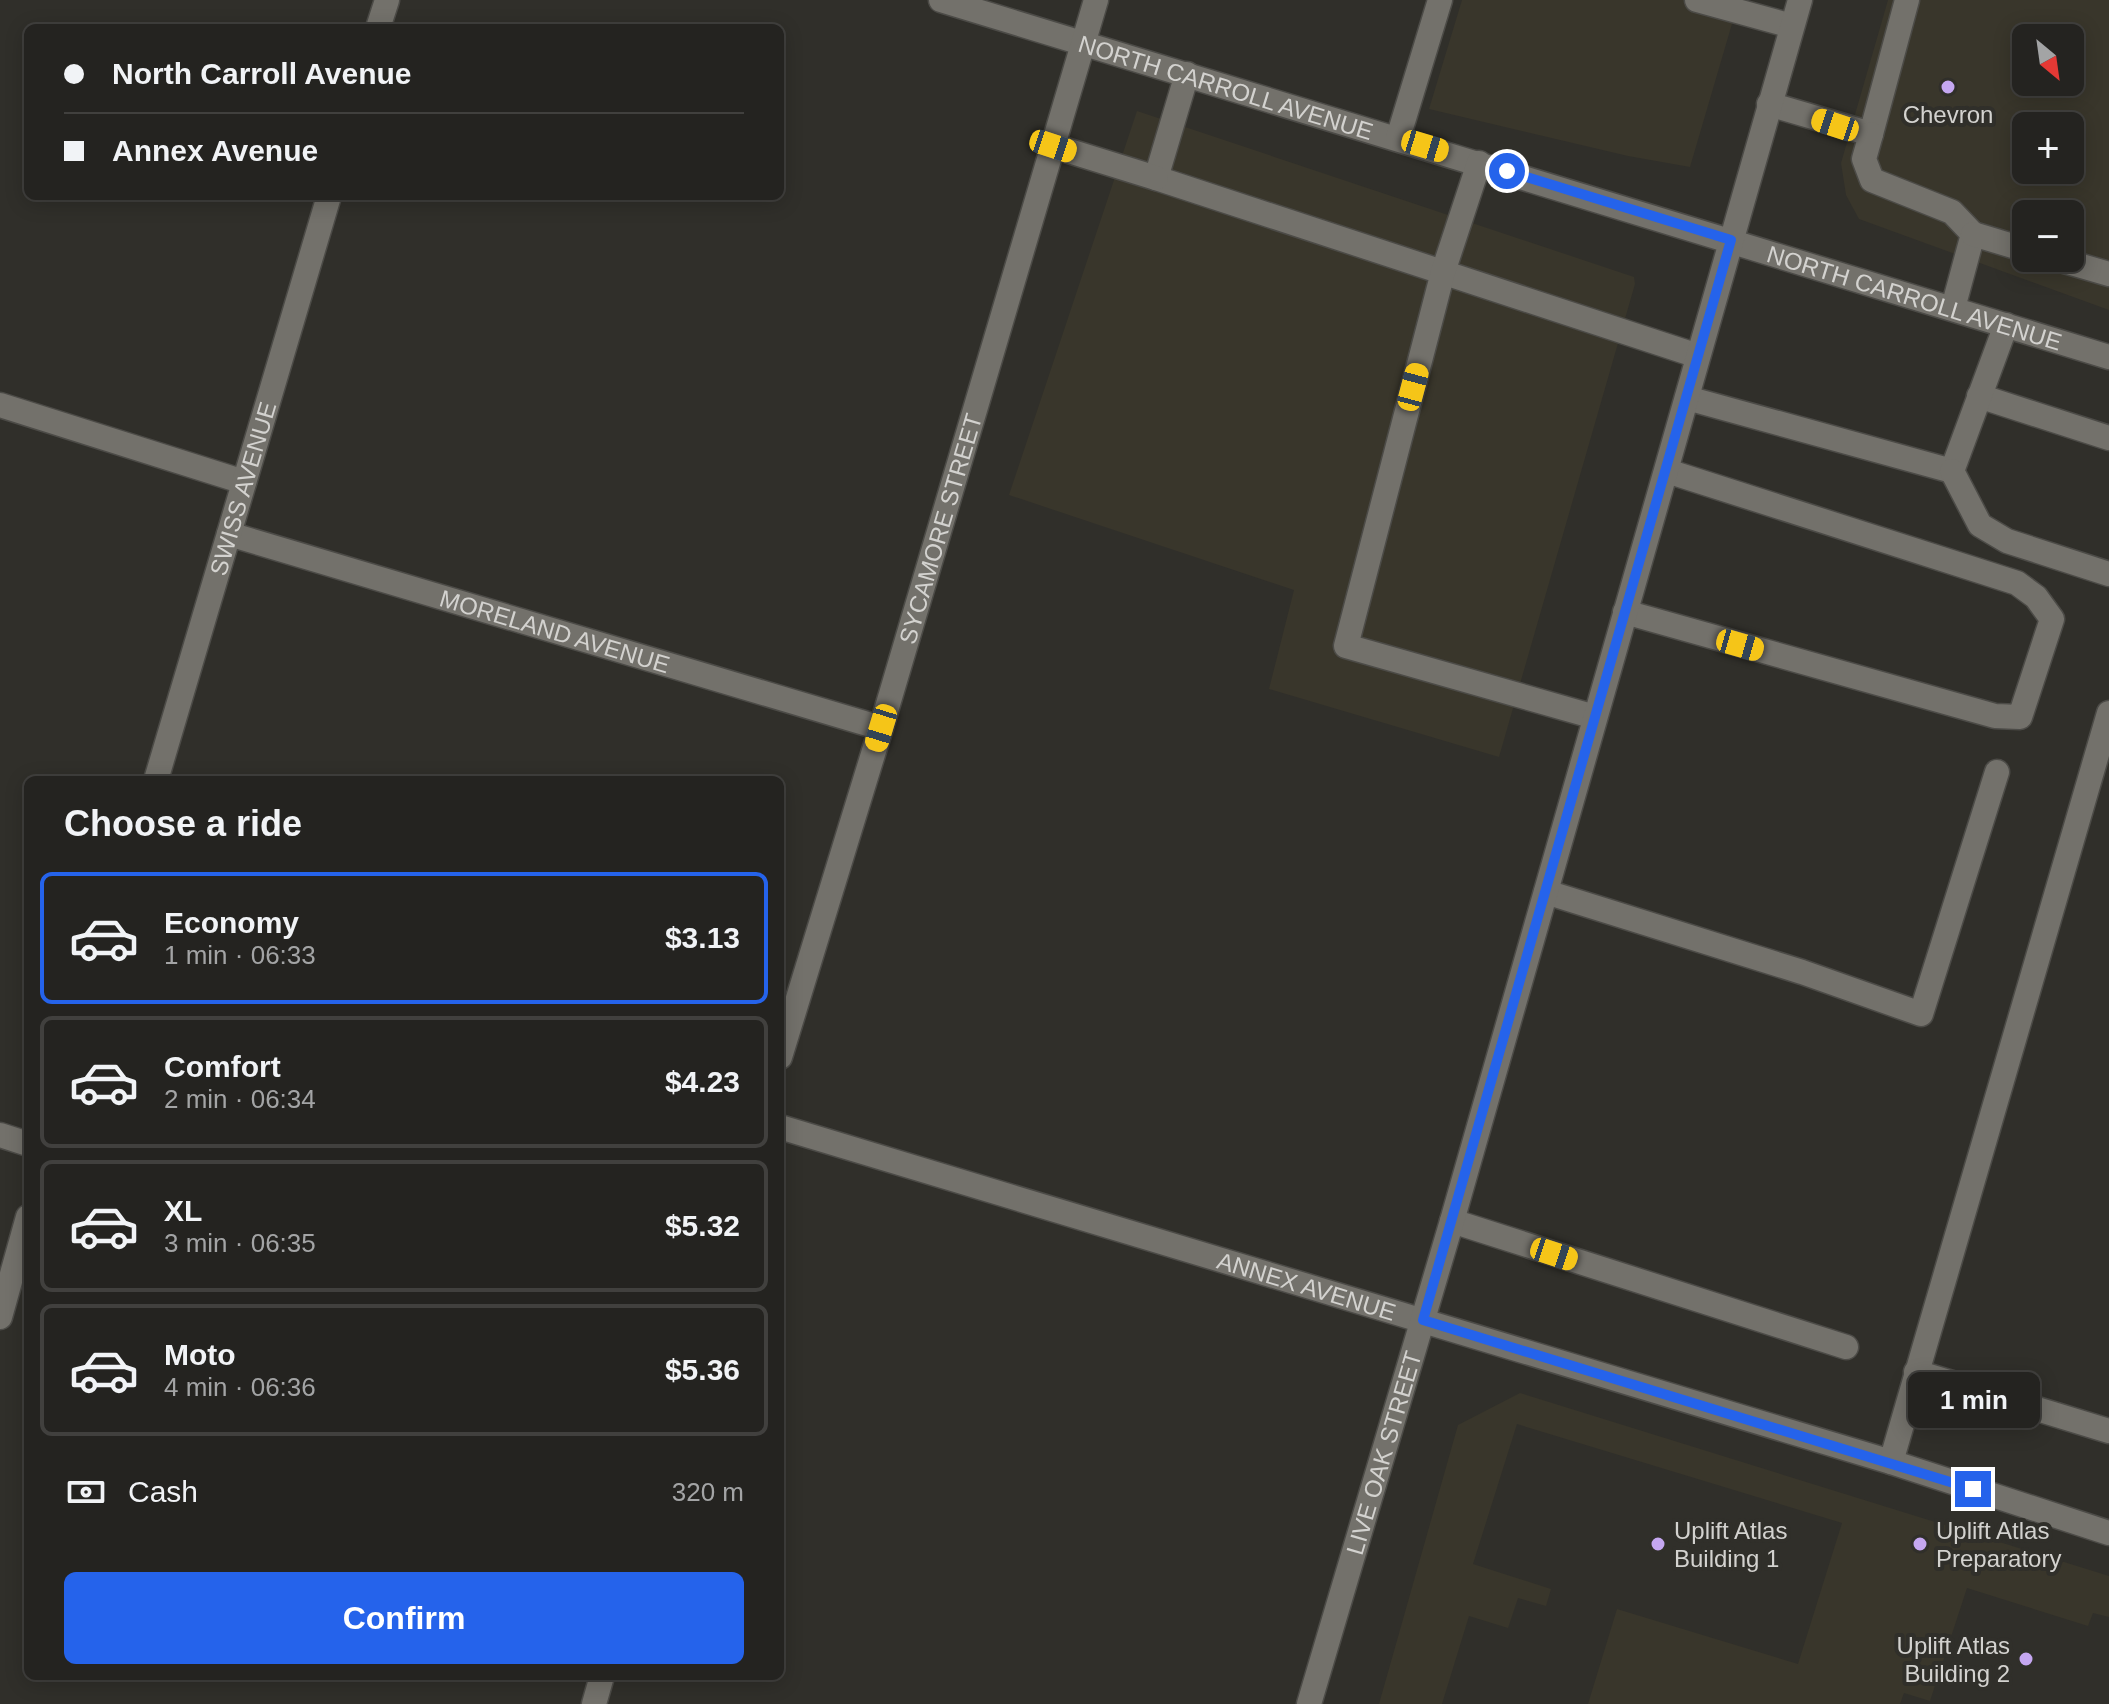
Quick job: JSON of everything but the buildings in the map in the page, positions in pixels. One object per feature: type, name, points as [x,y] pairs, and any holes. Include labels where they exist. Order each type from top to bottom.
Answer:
[{"type":"street","points":[[379,24],[387,0]]},
{"type":"street","name":"NORTH CARROLL AVENUE","points":[[941,0],[2109,357]]},
{"type":"street","name":"SYCAMORE STREET","points":[[784,1044],[881,728],[1096,0]]},
{"type":"street","points":[[1398,138],[1440,0]]},
{"type":"street","points":[[1697,0],[1792,26]]},
{"type":"street","name":"LIVE OAK STREET","points":[[1309,1704],[1452,1221],[1800,0]]},
{"type":"street","points":[[1907,0],[1864,159],[1872,180],[1952,212],[1973,234],[2012,246]]},
{"type":"street","points":[[1156,178],[1187,74]]},
{"type":"street","points":[[1769,104],[1871,134]]},
{"type":"street","points":[[1053,146],[1698,356]]},
{"type":"street","points":[[1479,163],[1443,272],[1346,646],[1595,717]]},
{"type":"street","name":"SWISS AVENUE","points":[[157,776],[328,200]]},
{"type":"street","points":[[1953,308],[1973,234]]},
{"type":"street","points":[[2084,267],[2109,274]]},
{"type":"street","points":[[1952,471],[2006,325]]},
{"type":"street","points":[[1979,396],[2109,438]]},
{"type":"street","points":[[1687,398],[1952,471],[1980,525],[2007,541],[2109,574]]},
{"type":"street","points":[[0,405],[244,482]]},
{"type":"street","points":[[1625,612],[1995,716],[2020,717],[2052,619],[2036,597],[2017,583],[1667,471]]},
{"type":"street","name":"MORELAND AVENUE","points":[[229,534],[881,728]]},
{"type":"street","points":[[1891,1462],[2109,713]]},
{"type":"street","points":[[1546,892],[1802,972],[1921,1014],[1997,772]]},
{"type":"street","name":"ANNEX AVENUE","points":[[784,1128],[1891,1462],[2109,1533]]},
{"type":"street","points":[[0,1135],[24,1143]]},
{"type":"street","points":[[1452,1221],[1846,1347]]},
{"type":"street","points":[[0,1317],[24,1231]]},
{"type":"street","points":[[1916,1372],[2109,1431]]},
{"type":"street","points":[[594,1704],[601,1680]]},
{"type":"shaded area","points":[[1462,0],[1739,0],[1690,167],[1628,156],[1429,109]]},
{"type":"shaded area","points":[[1888,0],[2109,0],[2109,310],[1859,219],[1846,195],[1841,163]]},
{"type":"shaded area","points":[[1137,111],[1634,277],[1635,284],[1499,757],[1269,689],[1294,590],[1009,495]]},
{"type":"shaded area","name":"Uplift Atlas Preparatory","points":[[1520,1393],[2109,1576],[2109,1617],[2093,1613],[2088,1626],[1967,1588],[1930,1701],[1904,1693],[1900,1704],[1588,1704],[1617,1609],[1798,1664],[1842,1523],[1517,1424],[1473,1564],[1551,1589],[1546,1606],[1518,1598],[1508,1628],[1469,1616],[1442,1704],[1379,1704],[1458,1425]]},
{"type":"place","name":"Chevron","points":[[1948,87]]},
{"type":"place","name":"Uplift Atlas Building 1","points":[[1658,1544]]},
{"type":"place","name":"Uplift Atlas Preparatory","points":[[1920,1544]]},
{"type":"place","name":"Uplift Atlas Building 2","points":[[2026,1659]]},
{"type":"route","points":[[1507,171],[1731,240],[1423,1320],[1973,1489]]}]
